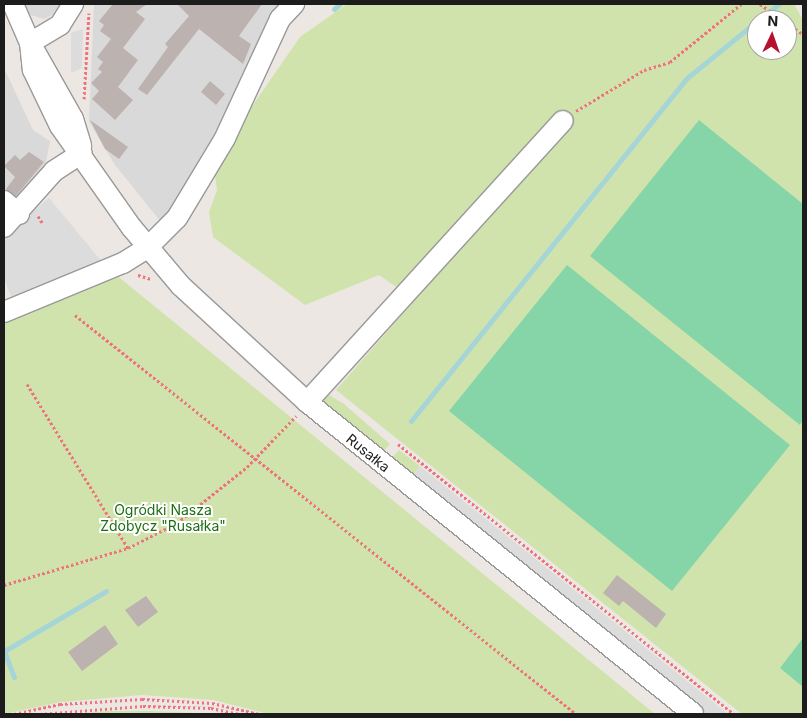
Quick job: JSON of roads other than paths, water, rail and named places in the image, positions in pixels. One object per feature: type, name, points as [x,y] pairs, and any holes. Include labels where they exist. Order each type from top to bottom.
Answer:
[{"type":"street","name":"Rusałka","points":[[13,4],[30,43],[37,78],[60,126],[82,153],[147,248],[223,328],[304,407],[692,714]]},
{"type":"street","points":[[30,43],[60,25],[73,4]]},
{"type":"street","points":[[4,312],[122,263],[147,248],[177,218],[199,184],[272,35],[294,4]]},
{"type":"street","points":[[304,407],[563,121]]},
{"type":"street","points":[[4,227],[19,214],[54,171],[82,153]]},
{"type":"street","points":[[4,201],[19,214]]},
{"type":"waterway","points":[[334,9],[340,4]]},
{"type":"waterway","points":[[772,10],[779,4]]},
{"type":"waterway","points":[[411,421],[687,78],[747,29]]},
{"type":"waterway","points":[[6,650],[106,591]]},
{"type":"waterway","points":[[4,651],[14,677]]},
{"type":"park label","name":"Ogródki Nasza Zdobycz \"Rusałka\"","points":[[163,518]]}]
